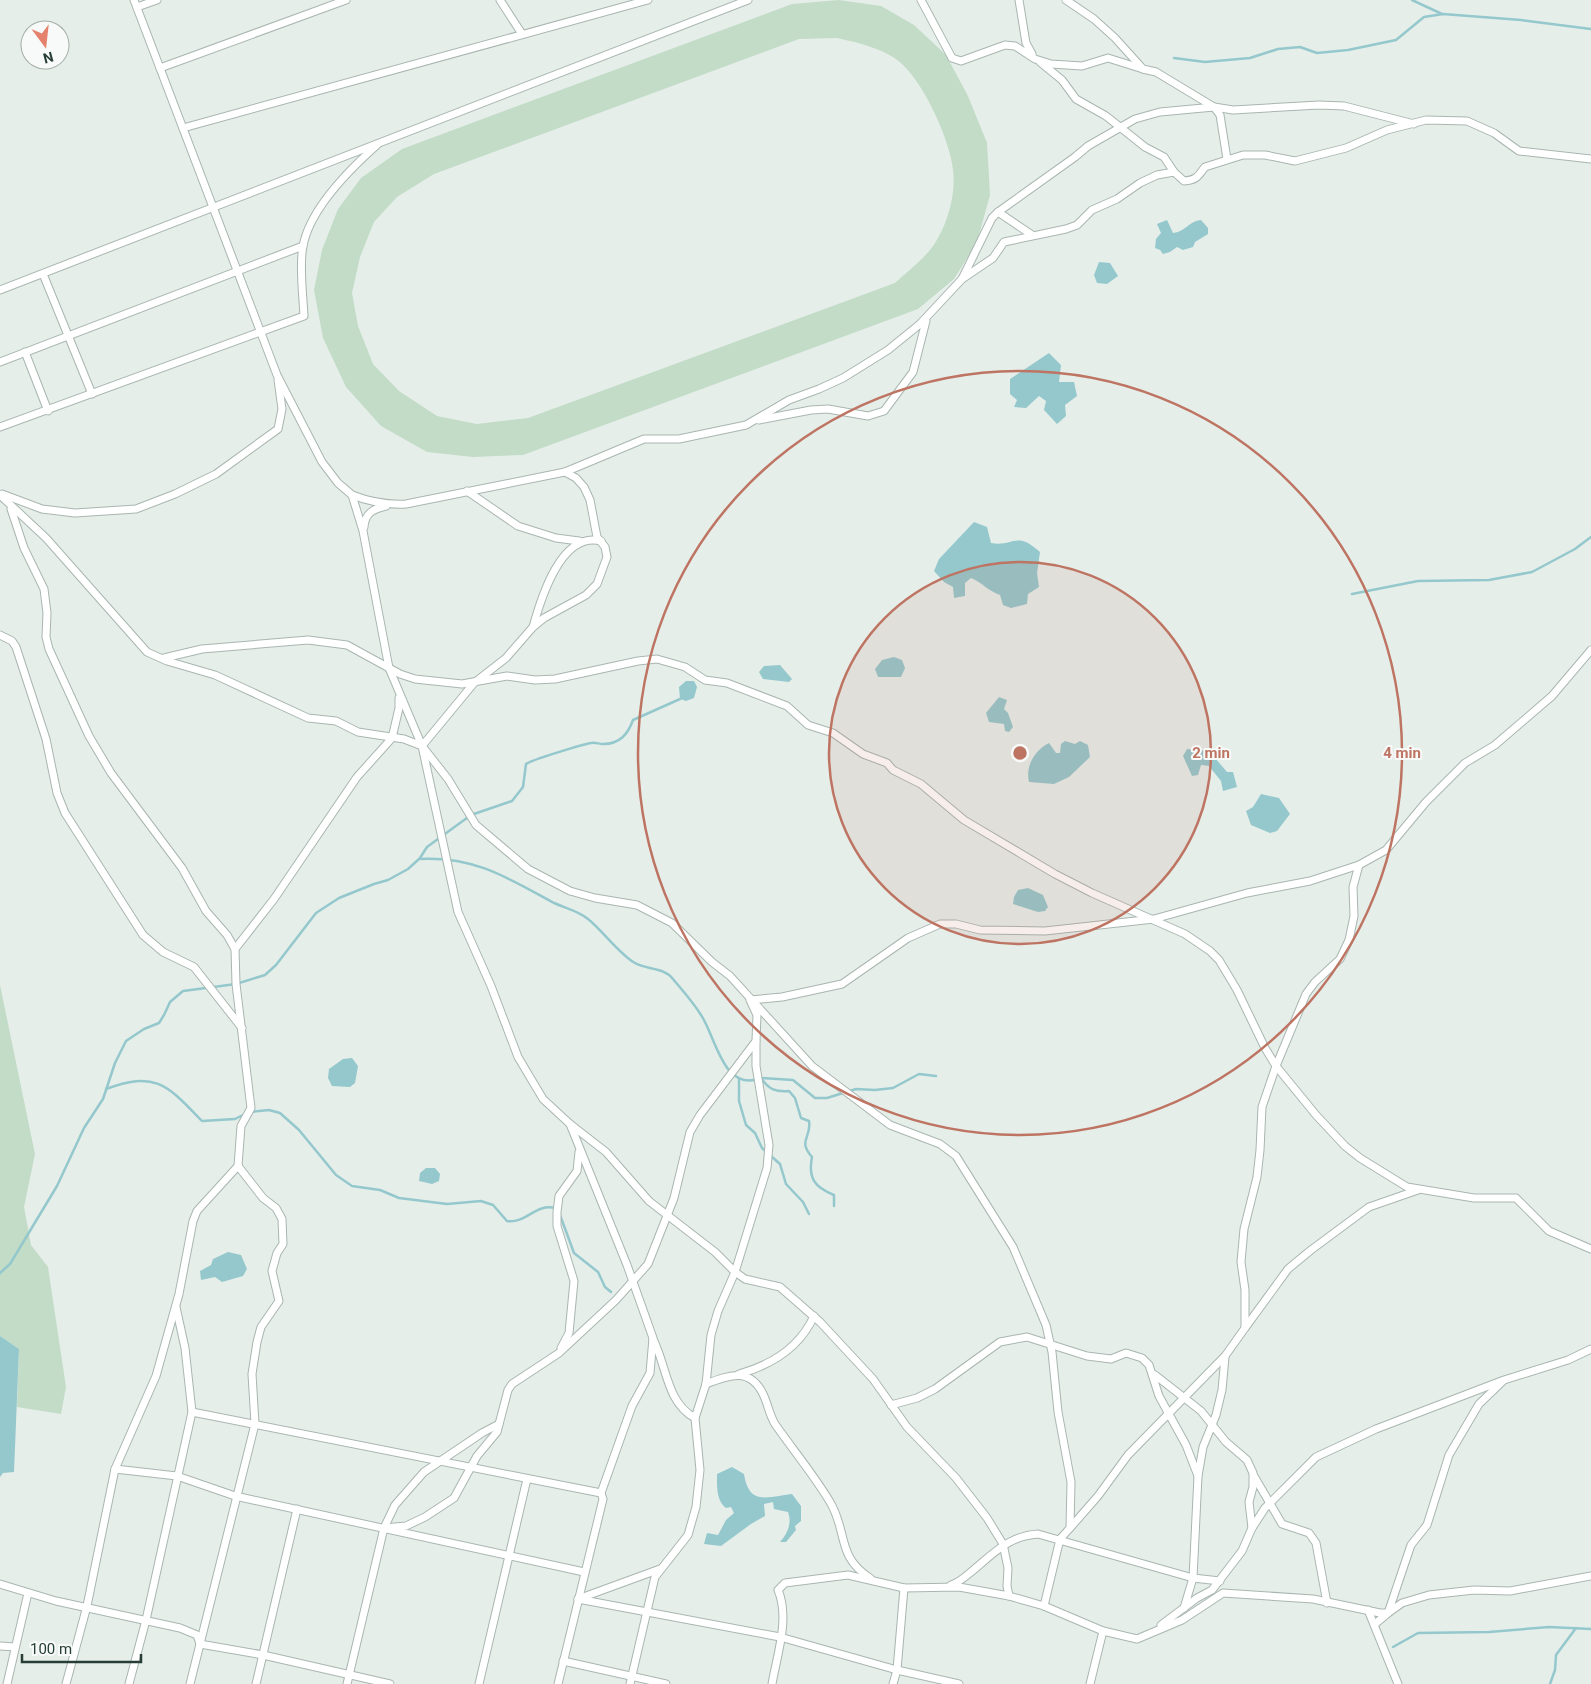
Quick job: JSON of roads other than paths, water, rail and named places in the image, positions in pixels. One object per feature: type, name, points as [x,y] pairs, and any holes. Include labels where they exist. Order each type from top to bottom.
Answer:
[{"type":"street","points":[[157,0],[135,4],[277,375],[322,462],[338,483],[352,495],[367,501],[391,505]]},
{"type":"street","points":[[160,68],[346,0]]},
{"type":"street","points":[[500,0],[522,34]]},
{"type":"street","points":[[183,128],[648,0]]},
{"type":"street","points":[[0,290],[212,206],[748,0]]},
{"type":"street","points":[[921,0],[952,58],[961,61],[1005,45],[1019,48],[1062,80],[1076,99],[1106,116],[1144,148],[1164,156],[1174,172],[1184,181],[1197,179],[1205,167],[1227,159],[1243,155],[1265,155],[1295,161],[1346,148],[1388,130],[1426,120],[1466,121],[1494,133],[1519,151],[1591,159]]},
{"type":"street","points":[[1019,0],[1026,43],[1035,59],[1064,66],[1082,66],[1108,58],[1156,72],[1214,107],[1220,115],[1227,159]]},
{"type":"street","points":[[1066,0],[1094,19],[1115,38],[1143,69]]},
{"type":"street","points":[[962,279],[992,218],[998,212],[1088,146],[1119,127],[1160,112],[1214,107],[1233,110],[1319,105],[1344,106],[1414,124]]},
{"type":"street","points":[[0,427],[304,316],[303,246],[314,219],[330,195],[356,163],[381,141]]},
{"type":"street","points":[[363,531],[368,515],[374,509],[565,472],[644,439],[679,439],[746,425],[789,400],[819,389],[870,362],[926,318],[962,279],[993,258],[1004,242],[1071,227],[1092,210],[1116,199],[1140,183],[1157,175],[1174,172]]},
{"type":"street","points":[[998,212],[1032,235]]},
{"type":"street","points":[[0,362],[303,246]]},
{"type":"street","points":[[43,274],[92,394]]},
{"type":"street","points":[[756,420],[811,410],[828,409],[868,416],[884,411],[913,372],[926,318]]},
{"type":"street","points":[[25,352],[48,411]]},
{"type":"street","points":[[0,494],[42,509],[75,513],[136,509],[150,505],[216,474],[278,429],[282,409],[277,375]]},
{"type":"street","points":[[422,746],[474,683],[506,658],[533,628],[544,618],[586,595],[597,584],[606,557],[605,547],[594,526],[590,500],[584,487],[576,478],[565,472]]},
{"type":"street","points":[[467,491],[518,526],[556,538],[601,541]]},
{"type":"street","points":[[0,494],[46,538],[148,652],[159,658],[215,675],[308,718],[336,721],[358,732],[404,739],[422,746],[448,779],[476,826],[528,869],[570,890],[595,898],[637,905],[672,922],[712,962],[730,976],[812,1066],[890,1125],[940,1144],[956,1156],[1013,1247],[1037,1302],[1050,1343],[1058,1412],[1071,1482],[1070,1528]]},
{"type":"street","points":[[352,495],[363,531],[389,668],[422,746],[458,912],[491,986],[518,1057],[543,1099],[570,1124],[606,1152],[649,1201],[716,1252],[735,1272],[745,1279],[780,1287],[814,1316],[873,1380],[926,1450],[956,1478],[976,1502],[1003,1544],[1008,1568],[1007,1586],[1009,1596]]},
{"type":"street","points":[[8,503],[16,519],[24,548],[44,589],[47,613],[46,637],[49,649],[88,736],[111,773],[182,868],[206,911],[227,935],[235,949],[236,984],[251,1108],[241,1126],[238,1166],[197,1211],[193,1221],[176,1306],[156,1376],[115,1469],[87,1606],[66,1684]]},
{"type":"street","points":[[533,628],[551,578],[570,550],[579,541]]},
{"type":"street","points":[[0,635],[12,642],[16,647],[46,739],[57,793],[65,813],[143,935],[163,952],[194,967],[242,1029]]},
{"type":"street","points":[[159,658],[170,658],[202,649],[247,643],[308,640],[347,645],[389,668],[415,679],[462,684],[507,676],[535,680],[555,679],[638,661],[657,659],[673,662],[705,680],[727,682],[787,706],[808,725],[833,733],[863,754],[887,763],[893,770],[921,784],[964,820],[1055,874],[1092,894],[1154,919],[1185,934],[1219,960],[1237,990],[1265,1048],[1276,1066],[1316,1115],[1345,1146],[1399,1184],[1474,1198],[1516,1198],[1549,1231],[1591,1249]]},
{"type":"street","points":[[750,1000],[782,997],[842,984],[908,938],[940,924],[956,924],[980,930],[1045,931],[1154,919],[1247,893],[1310,882],[1360,865],[1386,850],[1426,802],[1465,763],[1495,744],[1552,696],[1591,650]]},
{"type":"street","points":[[235,949],[274,899],[357,777],[392,738],[399,708],[398,691]]},
{"type":"street","points":[[1245,1328],[1246,1290],[1241,1262],[1244,1229],[1257,1177],[1262,1107],[1276,1066],[1306,994],[1315,982],[1340,959],[1349,940],[1354,916],[1353,887],[1360,865]]},
{"type":"street","points":[[631,1680],[655,1577],[688,1535],[696,1507],[700,1470],[695,1418],[706,1384],[711,1335],[718,1310],[735,1272],[767,1168],[769,1145],[756,1066],[757,1015],[750,1000]]},
{"type":"street","points":[[384,1528],[406,1526],[444,1506],[454,1498],[470,1468],[497,1432],[508,1390],[512,1384],[559,1353],[633,1282],[648,1264],[668,1217],[690,1132],[700,1115],[756,1041]]},
{"type":"street","points":[[570,1124],[633,1282],[652,1338],[662,1356],[667,1380],[677,1402],[685,1413],[695,1418]]},
{"type":"street","points":[[559,1353],[569,1333],[574,1282],[557,1226],[556,1212],[559,1196],[577,1171],[579,1150]]},
{"type":"street","points":[[190,1684],[235,1496],[255,1424],[252,1374],[254,1355],[261,1327],[279,1301],[272,1271],[277,1253],[283,1244],[284,1231],[282,1219],[276,1208],[263,1198],[238,1166]]},
{"type":"street","points":[[1044,1606],[1060,1539],[1098,1496],[1128,1455],[1225,1356],[1288,1269],[1369,1207],[1420,1189]]},
{"type":"street","points":[[129,1684],[146,1620],[192,1412],[185,1348],[176,1306]]},
{"type":"street","points":[[706,1384],[758,1369],[774,1361],[801,1336],[814,1316]]},
{"type":"street","points":[[891,1405],[917,1398],[936,1389],[1000,1342],[1027,1337],[1087,1356],[1111,1359],[1126,1353],[1142,1358],[1161,1382],[1201,1411],[1226,1442],[1247,1460],[1263,1493],[1271,1503],[1276,1517],[1282,1524],[1308,1533],[1316,1543],[1328,1602]]},
{"type":"street","points":[[558,1684],[603,1499],[601,1493],[632,1406],[650,1373],[652,1338]]},
{"type":"street","points":[[1136,1639],[1161,1626],[1197,1598],[1212,1590],[1220,1582],[1242,1551],[1252,1528],[1271,1503],[1316,1457],[1385,1426],[1504,1380],[1568,1360],[1591,1349]]},
{"type":"street","points":[[1184,1608],[1193,1578],[1198,1476],[1203,1447],[1213,1424],[1222,1390],[1225,1356]]},
{"type":"street","points":[[1154,1373],[1159,1396],[1167,1414],[1186,1446],[1198,1476]]},
{"type":"street","points":[[739,1374],[750,1377],[756,1383],[764,1395],[768,1412],[775,1424],[831,1504],[848,1558],[861,1572],[875,1581]]},
{"type":"street","points":[[1388,1613],[1411,1544],[1427,1525],[1434,1508],[1449,1455],[1480,1404],[1504,1380]]},
{"type":"street","points":[[192,1412],[601,1493]]},
{"type":"street","points":[[347,1684],[384,1528],[395,1505],[424,1472],[482,1433],[499,1424]]},
{"type":"street","points":[[115,1469],[177,1476],[235,1496],[584,1572]]},
{"type":"street","points":[[1252,1528],[1249,1502],[1253,1487],[1253,1473]]},
{"type":"street","points":[[479,1684],[527,1479]]},
{"type":"street","points":[[256,1684],[296,1509]]},
{"type":"street","points":[[940,1588],[955,1584],[1003,1544],[1019,1536],[1029,1534],[1060,1539],[1193,1578],[1220,1582]]},
{"type":"street","points":[[578,1599],[660,1569]]},
{"type":"street","points":[[772,1684],[780,1637],[783,1603],[778,1590],[785,1583],[848,1576],[904,1588],[959,1587],[1009,1596],[1044,1606],[1103,1632],[1136,1639],[1182,1620],[1223,1593],[1312,1599],[1388,1613]]},
{"type":"street","points":[[1375,1624],[1402,1603],[1429,1595],[1474,1590],[1510,1591],[1591,1576]]},
{"type":"street","points":[[0,1584],[180,1628],[197,1635],[200,1644]]},
{"type":"street","points":[[893,1684],[897,1670],[904,1588]]},
{"type":"street","points":[[7,1684],[28,1592]]},
{"type":"street","points":[[578,1599],[780,1637],[897,1670],[959,1684]]},
{"type":"street","points":[[1368,1610],[1398,1684]]},
{"type":"street","points":[[1090,1684],[1103,1632]]},
{"type":"street","points":[[200,1644],[263,1655],[390,1684]]},
{"type":"street","points":[[0,1646],[15,1647]]},
{"type":"street","points":[[563,1661],[631,1680],[666,1684]]},
{"type":"water","points":[[1167,220],[1173,233],[1181,231],[1193,222],[1201,220],[1208,228],[1208,234],[1195,242],[1193,247],[1183,250],[1177,247],[1163,254],[1155,248],[1156,239],[1161,233],[1157,224]]},
{"type":"water","points":[[1099,262],[1110,263],[1118,276],[1107,284],[1097,283],[1094,275]]},
{"type":"water","points":[[1049,353],[1061,365],[1059,382],[1074,382],[1077,396],[1065,405],[1066,416],[1057,424],[1044,410],[1046,401],[1039,396],[1026,408],[1014,407],[1017,400],[1010,394],[1010,379]]},
{"type":"water","points":[[974,522],[987,527],[991,543],[999,544],[1020,541],[1032,545],[1040,552],[1037,573],[1039,587],[1028,594],[1027,604],[1011,608],[1003,605],[1000,595],[971,578],[965,583],[965,596],[954,598],[953,587],[944,582],[934,571],[939,559]]},
{"type":"water","points":[[894,657],[902,660],[905,668],[901,677],[878,677],[875,669],[882,660]]},
{"type":"water","points":[[780,665],[792,679],[789,682],[763,679],[759,672],[764,666]]},
{"type":"water","points":[[686,681],[694,681],[697,687],[694,698],[686,701],[680,699],[679,687]]},
{"type":"water","points":[[999,697],[1007,700],[1004,709],[1008,713],[1013,727],[1009,732],[1005,731],[1004,724],[989,722],[986,713]]},
{"type":"water","points":[[1065,741],[1075,744],[1080,741],[1088,745],[1090,757],[1069,777],[1054,784],[1029,782],[1028,770],[1035,754],[1049,743],[1056,753],[1060,753],[1061,744]]},
{"type":"water","points":[[1187,749],[1209,751],[1227,772],[1233,772],[1237,787],[1223,791],[1221,781],[1209,766],[1201,765],[1198,775],[1192,776],[1183,756]]},
{"type":"water","points":[[1261,794],[1279,798],[1290,814],[1277,831],[1270,833],[1251,825],[1246,811],[1253,807]]},
{"type":"water","points":[[1028,888],[1043,895],[1048,907],[1045,911],[1038,912],[1013,904],[1018,890]]},
{"type":"water","points":[[352,1058],[358,1066],[355,1083],[350,1087],[332,1086],[328,1078],[329,1069],[343,1059]]},
{"type":"water","points":[[426,1168],[435,1168],[440,1174],[439,1181],[432,1184],[419,1181],[420,1173]]},
{"type":"water","points":[[228,1252],[241,1255],[247,1269],[243,1276],[222,1282],[215,1277],[201,1280],[200,1271],[211,1265],[213,1259]]},
{"type":"water","points":[[0,1336],[19,1349],[14,1472],[3,1473],[0,1477]]},
{"type":"water","points":[[732,1467],[744,1474],[746,1484],[755,1495],[767,1497],[792,1494],[801,1506],[801,1521],[795,1526],[796,1530],[786,1542],[780,1542],[788,1528],[790,1520],[788,1512],[774,1509],[773,1502],[764,1504],[765,1516],[721,1546],[704,1544],[707,1533],[718,1535],[726,1520],[734,1513],[731,1507],[726,1508],[720,1501],[717,1483],[717,1474]]},
{"type":"waterway","points":[[1412,0],[1442,14]]},
{"type":"waterway","points":[[1174,58],[1205,62],[1250,58],[1278,49],[1300,47],[1317,53],[1348,50],[1396,40],[1424,17],[1443,14],[1521,20],[1591,29]]},
{"type":"waterway","points":[[1352,594],[1418,581],[1489,580],[1532,572],[1575,549],[1591,537]]},
{"type":"waterway","points":[[420,858],[427,847],[471,815],[512,801],[523,787],[526,764],[586,744],[609,744],[619,740],[629,730],[633,720],[680,699]]},
{"type":"waterway","points":[[0,1273],[10,1264],[57,1186],[84,1128],[103,1099],[115,1063],[126,1041],[144,1029],[159,1023],[170,1002],[183,991],[236,984],[265,975],[276,965],[316,913],[339,898],[388,880],[408,869],[419,859],[457,861],[490,870],[506,877],[554,903],[584,916],[623,954],[635,963],[669,975],[701,1015],[722,1060],[729,1070],[738,1078],[748,1081],[761,1078],[770,1088],[789,1091],[795,1098],[801,1118],[809,1121],[809,1131],[805,1143],[812,1157],[812,1176],[817,1185],[834,1195],[834,1206]]},
{"type":"waterway","points":[[761,1078],[793,1080],[815,1098],[827,1098],[856,1089],[875,1090],[893,1088],[919,1074],[936,1076]]},
{"type":"waterway","points":[[739,1079],[739,1101],[746,1125],[755,1133],[762,1148],[780,1164],[786,1184],[803,1202],[809,1214]]},
{"type":"waterway","points":[[106,1089],[123,1083],[149,1082],[170,1090],[202,1121],[235,1119],[245,1114]]},
{"type":"waterway","points":[[250,1112],[269,1110],[280,1113],[299,1130],[336,1175],[352,1186],[380,1190],[399,1198],[447,1204],[481,1201],[493,1205],[507,1221],[520,1220],[542,1208],[555,1208]]},
{"type":"waterway","points":[[560,1215],[574,1253],[598,1272],[605,1287],[611,1292]]},
{"type":"waterway","points":[[1393,1647],[1418,1633],[1489,1632],[1549,1627],[1591,1629]]},
{"type":"waterway","points":[[1550,1684],[1555,1670],[1556,1655],[1576,1628]]}]
